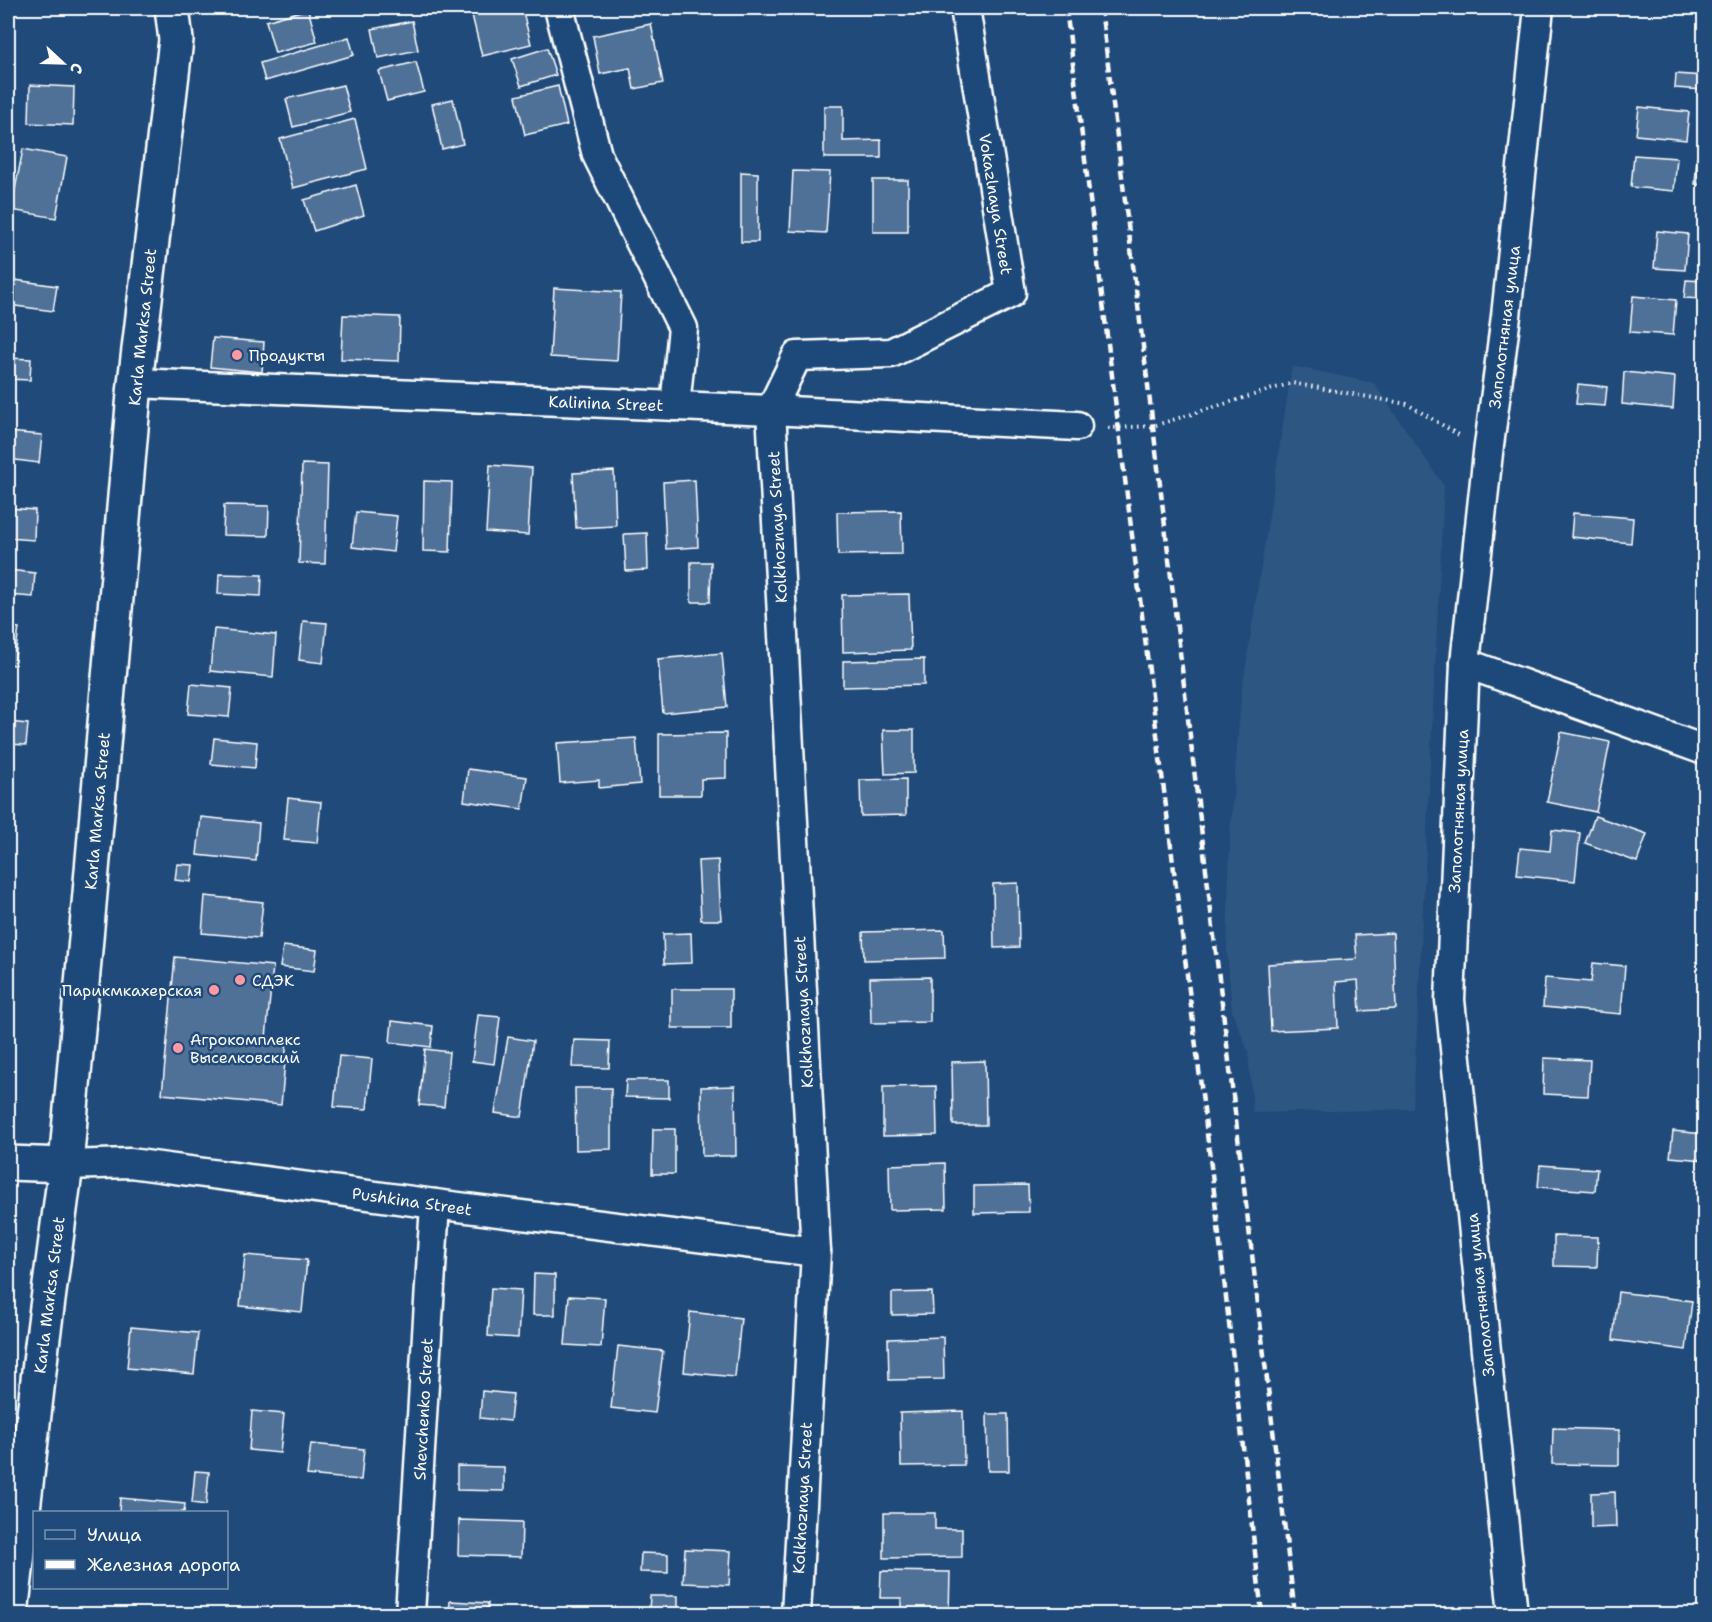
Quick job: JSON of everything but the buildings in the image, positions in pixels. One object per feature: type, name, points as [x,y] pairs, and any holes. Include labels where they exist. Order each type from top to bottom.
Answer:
[{"type":"street","name":"Karla Marksa Street","points":[[10,1614],[66,1165],[135,383],[176,40],[172,8]]},
{"type":"street","points":[[559,8],[597,155],[683,328],[675,406]]},
{"type":"street","name":"Vokazlnaya Street","points":[[771,410],[797,356],[891,353],[1011,292],[964,8]]},
{"type":"street","name":"Заполотняная улица","points":[[1513,1614],[1450,1000],[1465,663],[1539,8]]},
{"type":"street","name":"Kalinina Street","points":[[135,383],[771,410],[1077,426]]},
{"type":"street","name":"Kolkhoznaya Street","points":[[771,410],[816,1252],[796,1614]]},
{"type":"street","points":[[1465,663],[1704,750]]},
{"type":"street","name":"Pushkina Street","points":[[8,1163],[66,1165],[129,1163],[816,1252]]},
{"type":"street","name":"Shevchenko Street","points":[[410,1614],[435,1204]]},
{"type":"path","points":[[1077,426],[1118,429],[1153,426],[1292,383],[1407,404],[1488,453]]},
{"type":"shaded area","points":[[1292,366],[1374,383],[1444,486],[1413,1109],[1253,1113],[1248,1051],[1232,1011],[1227,952],[1230,835],[1241,697]]},
{"type":"railway","points":[[1066,8],[1212,1174],[1262,1614]]},
{"type":"railway","points":[[1101,8],[1295,1614]]},
{"type":"place","name":"Продукты","points":[[237,355]]},
{"type":"place","name":"СДЭК","points":[[240,980]]},
{"type":"place","name":"Парикмкахерская","points":[[214,990]]},
{"type":"place","name":"Агрокомплекс Выселковский","points":[[178,1048]]}]
